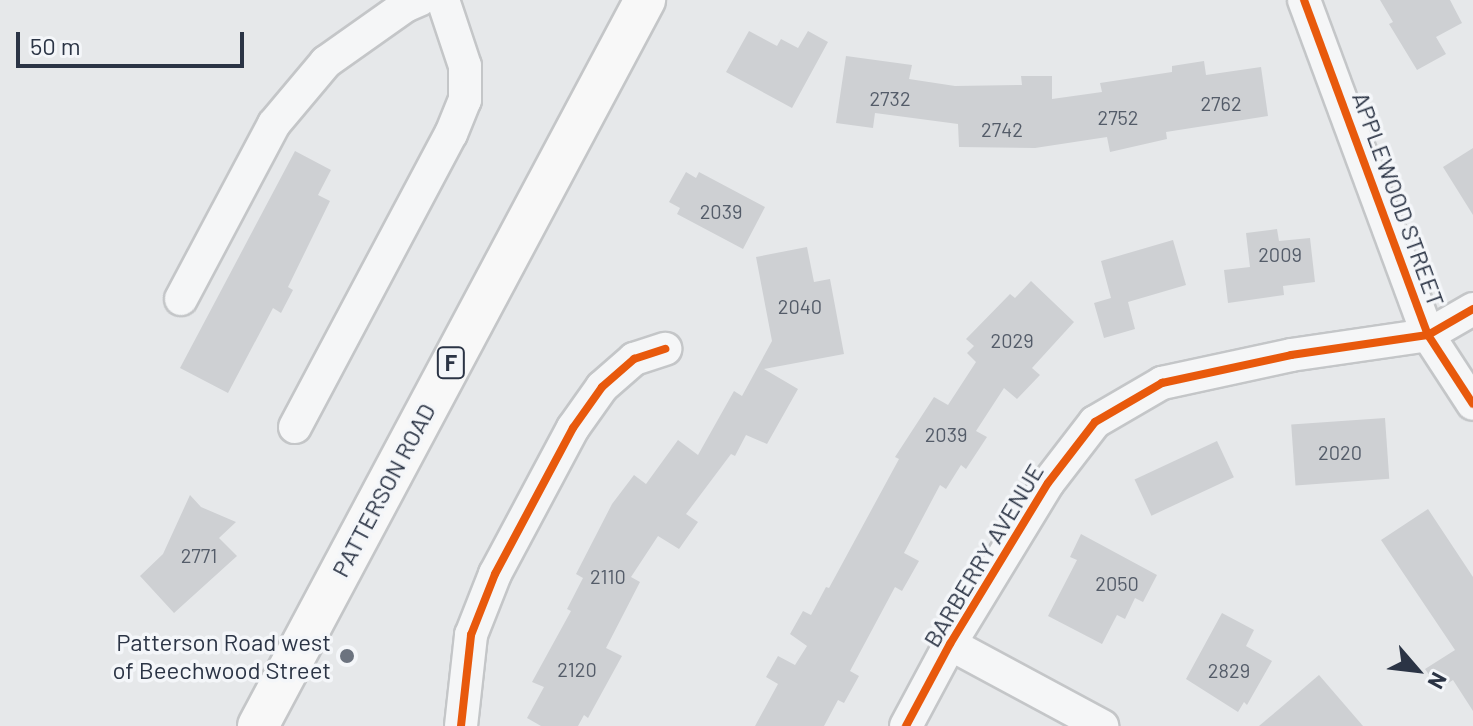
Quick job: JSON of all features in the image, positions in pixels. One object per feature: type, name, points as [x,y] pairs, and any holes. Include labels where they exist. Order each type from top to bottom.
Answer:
[{"type":"main road","name":"PATTERSON ROAD","points":[[258,726],[645,0]]},
{"type":"street","points":[[181,299],[274,124],[326,62],[405,6],[419,0]]},
{"type":"street","points":[[295,427],[451,134],[465,100],[465,66],[443,0]]},
{"type":"street","name":"APPLEWOOD STREET","points":[[1304,0],[1428,335],[1473,404]]},
{"type":"street","points":[[1428,335],[1473,309]]},
{"type":"street","name":"BARBERRY AVENUE","points":[[906,726],[950,644],[1048,483],[1095,422],[1162,383],[1291,355],[1428,335]]},
{"type":"street","points":[[461,726],[471,635],[495,574],[573,428],[602,387],[634,359],[665,349]]},
{"type":"street","points":[[950,644],[1102,726]]},
{"type":"building","points":[[1380,0],[1450,0],[1462,23],[1436,37],[1446,54],[1417,70],[1389,24],[1393,22]]},
{"type":"building","points":[[749,31],[777,46],[781,39],[798,48],[808,31],[828,42],[792,108],[726,72]]},
{"type":"building","points":[[846,56],[912,65],[909,79],[955,86],[1022,85],[1021,76],[1052,76],[1052,99],[1102,92],[1100,83],[1172,72],[1172,66],[1204,61],[1206,75],[1261,67],[1268,116],[1166,132],[1167,139],[1110,152],[1107,137],[1035,148],[959,147],[958,124],[875,113],[873,128],[836,123]]},
{"type":"building","points":[[1473,148],[1473,215],[1443,167]]},
{"type":"building","points":[[295,151],[331,170],[318,195],[330,201],[288,287],[293,290],[281,313],[273,308],[228,393],[180,368]]},
{"type":"building","points":[[686,172],[696,178],[699,172],[765,207],[743,249],[677,214],[680,208],[669,202]]},
{"type":"building","points":[[1277,229],[1279,241],[1310,238],[1315,282],[1283,286],[1284,295],[1228,303],[1224,270],[1250,267],[1246,233]]},
{"type":"building","points":[[1173,240],[1186,285],[1128,302],[1135,329],[1104,338],[1094,303],[1111,298],[1101,261]]},
{"type":"building","points":[[807,247],[814,282],[830,279],[844,354],[764,369],[798,389],[767,444],[746,435],[735,456],[731,454],[686,514],[698,522],[679,549],[658,536],[631,577],[640,582],[606,648],[622,656],[588,718],[584,715],[578,726],[541,726],[527,718],[544,687],[532,682],[571,611],[567,609],[583,578],[576,574],[612,504],[634,475],[646,484],[678,440],[698,455],[734,391],[742,396],[772,341],[756,257]]},
{"type":"building","points":[[1031,281],[1074,322],[1032,368],[1040,375],[1017,399],[1004,388],[976,431],[987,437],[966,469],[961,465],[946,489],[940,485],[904,553],[919,561],[902,591],[895,587],[850,671],[859,676],[844,703],[838,700],[824,726],[755,726],[778,684],[766,677],[778,656],[795,665],[807,646],[790,634],[803,611],[811,615],[826,587],[829,588],[899,459],[895,457],[934,397],[948,405],[976,362],[967,353],[974,346],[966,339],[1010,294],[1015,298]]},
{"type":"building","points":[[1385,418],[1389,479],[1295,485],[1291,425]]},
{"type":"building","points":[[1217,441],[1234,477],[1151,516],[1135,479]]},
{"type":"building","points":[[190,495],[201,507],[236,522],[219,538],[237,556],[174,613],[140,576],[163,554]]},
{"type":"building","points":[[1428,509],[1473,577],[1473,711],[1453,680],[1439,689],[1425,669],[1455,650],[1381,540]]},
{"type":"building","points":[[1081,534],[1157,575],[1143,602],[1135,598],[1125,619],[1117,615],[1102,644],[1048,616],[1077,560],[1070,557]]},
{"type":"building","points":[[1222,613],[1254,630],[1246,646],[1272,661],[1247,705],[1244,702],[1238,712],[1186,679]]},
{"type":"building","points":[[1319,675],[1363,726],[1259,726]]},
{"type":"cycle path","points":[[1304,0],[1428,335],[1473,404]]},
{"type":"cycle path","points":[[906,726],[950,644],[1048,483],[1095,422],[1162,383],[1291,355],[1428,335],[1473,309]]},
{"type":"cycle path","points":[[461,726],[471,635],[495,574],[573,428],[602,387],[634,359],[665,349]]},
{"type":"place","name":"Patterson Road west of Beechwood Street","points":[[347,656]]}]
